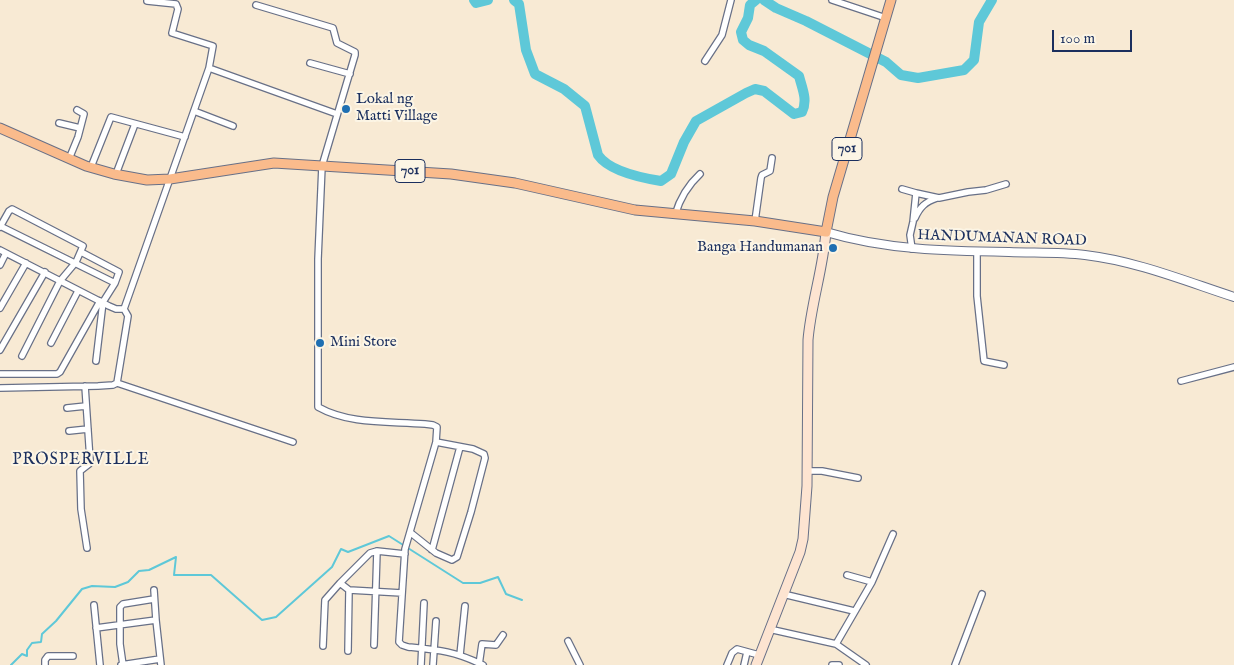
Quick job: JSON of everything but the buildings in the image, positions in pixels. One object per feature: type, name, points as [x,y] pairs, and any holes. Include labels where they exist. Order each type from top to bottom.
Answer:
[{"type":"main road","name":"701","points":[[0,128],[91,167],[147,180],[170,179],[274,163],[474,176],[515,183],[635,210],[755,221],[826,232],[833,197],[891,0]]},
{"type":"main road","points":[[756,665],[800,552],[803,536],[807,471],[808,340],[810,319],[822,266],[826,232]]},
{"type":"street","points":[[705,61],[722,35],[731,0]]},
{"type":"street","points":[[832,0],[886,18]]},
{"type":"street","points":[[117,383],[128,316],[124,309],[209,68],[213,46],[172,33],[178,9],[176,4],[147,1]]},
{"type":"street","points":[[256,5],[333,28],[337,43],[356,55],[322,166],[318,260],[318,407],[328,413],[355,420],[433,425],[437,427],[436,442],[405,552],[399,642],[402,645],[460,655],[480,664],[482,644],[496,644],[503,635]]},
{"type":"street","points":[[310,62],[350,74]]},
{"type":"street","points":[[209,68],[337,114]]},
{"type":"street","points":[[69,159],[84,114],[77,110]]},
{"type":"street","points":[[194,112],[233,126]]},
{"type":"street","points":[[91,167],[112,118],[185,137]]},
{"type":"street","points":[[59,123],[80,128]]},
{"type":"street","points":[[116,174],[135,124]]},
{"type":"street","points":[[755,221],[761,178],[762,175],[770,171],[772,158]]},
{"type":"street","points":[[675,215],[680,198],[693,180],[700,174]]},
{"type":"street","points":[[913,222],[919,209],[926,203],[939,198],[986,190],[1006,184]]},
{"type":"street","points":[[902,189],[939,198]]},
{"type":"street","points":[[912,249],[910,235],[916,193]]},
{"type":"street","points":[[22,356],[60,281],[76,262],[83,247],[12,209],[9,211],[0,226],[76,262],[115,283]]},
{"type":"street","name":"HANDUMANAN ROAD","points":[[826,232],[858,241],[912,249],[1059,253],[1101,257],[1147,269],[1234,297]]},
{"type":"street","points":[[0,265],[3,252],[116,309],[124,309]]},
{"type":"street","points":[[0,374],[57,374],[60,372],[90,319],[115,283],[119,274],[117,271],[81,252]]},
{"type":"street","points":[[977,252],[976,296],[984,361],[1004,365]]},
{"type":"street","points":[[0,308],[26,263]]},
{"type":"street","points":[[0,350],[45,272]]},
{"type":"street","points":[[51,343],[78,291]]},
{"type":"street","points":[[96,361],[102,302]]},
{"type":"street","points":[[90,319],[100,324]]},
{"type":"street","points":[[1181,381],[1234,367]]},
{"type":"street","points":[[0,388],[113,385],[117,383],[292,442]]},
{"type":"street","points":[[85,386],[90,460],[89,464],[80,471],[81,509],[87,548]]},
{"type":"street","points":[[67,408],[86,406]]},
{"type":"street","points":[[69,431],[88,429]]},
{"type":"street","points":[[411,533],[432,550],[448,560],[452,560],[457,557],[471,512],[485,458],[484,454],[480,451],[436,442]]},
{"type":"street","points":[[432,550],[460,447]]},
{"type":"street","points":[[807,471],[822,471],[858,478]]},
{"type":"street","points":[[836,644],[872,582],[892,534]]},
{"type":"street","points":[[323,646],[325,600],[370,553],[378,551],[405,552]]},
{"type":"street","points":[[374,645],[378,551]]},
{"type":"street","points":[[847,575],[872,582]]},
{"type":"street","points":[[340,583],[349,590],[402,593]]},
{"type":"street","points":[[154,590],[160,662],[122,665],[121,605],[154,599]]},
{"type":"street","points":[[348,651],[349,590]]},
{"type":"street","points":[[783,594],[854,611]]},
{"type":"street","points":[[955,665],[982,594]]},
{"type":"street","points":[[421,665],[424,603]]},
{"type":"street","points":[[94,605],[100,665]]},
{"type":"street","points":[[460,655],[465,606]]},
{"type":"street","points":[[96,628],[156,620]]},
{"type":"street","points":[[433,665],[436,621]]},
{"type":"street","points":[[769,629],[836,644],[866,665]]},
{"type":"street","points":[[568,641],[580,665]]},
{"type":"street","points":[[727,665],[737,649],[759,655]]},
{"type":"street","points":[[744,665],[747,652]]},
{"type":"street","points":[[46,665],[45,660],[48,656],[73,656]]},
{"type":"street","points":[[832,665],[839,665]]},
{"type":"waterway","points":[[474,0],[476,3],[488,0]]},
{"type":"waterway","points":[[514,0],[519,4],[526,50],[535,74],[564,89],[585,106],[598,155],[603,161],[618,169],[636,176],[661,181],[671,174],[684,142],[696,121],[746,93],[755,89],[764,91],[794,114],[802,112],[804,98],[799,76],[764,51],[749,45],[743,40],[741,32],[748,18],[750,5],[756,0]]},
{"type":"waterway","points":[[764,0],[776,8],[806,21],[886,62],[901,75],[918,78],[964,70],[974,60],[979,22],[992,0]]},
{"type":"waterway","points":[[11,665],[22,654],[27,656],[27,650],[32,643],[41,642],[42,634],[56,621],[82,589],[92,586],[115,587],[128,582],[139,571],[149,570],[176,557],[174,575],[211,575],[262,620],[276,617],[332,567],[341,549],[348,552],[389,536],[463,583],[480,583],[498,577],[506,594],[522,600]]},
{"type":"place","name":"Lokal ng Matti Village","points":[[346,109]]},
{"type":"place","name":"Banga Handumanan","points":[[833,248]]},
{"type":"place","name":"Mini Store","points":[[320,343]]},
{"type":"district","name":"PROSPERVILLE","points":[[81,461]]}]
